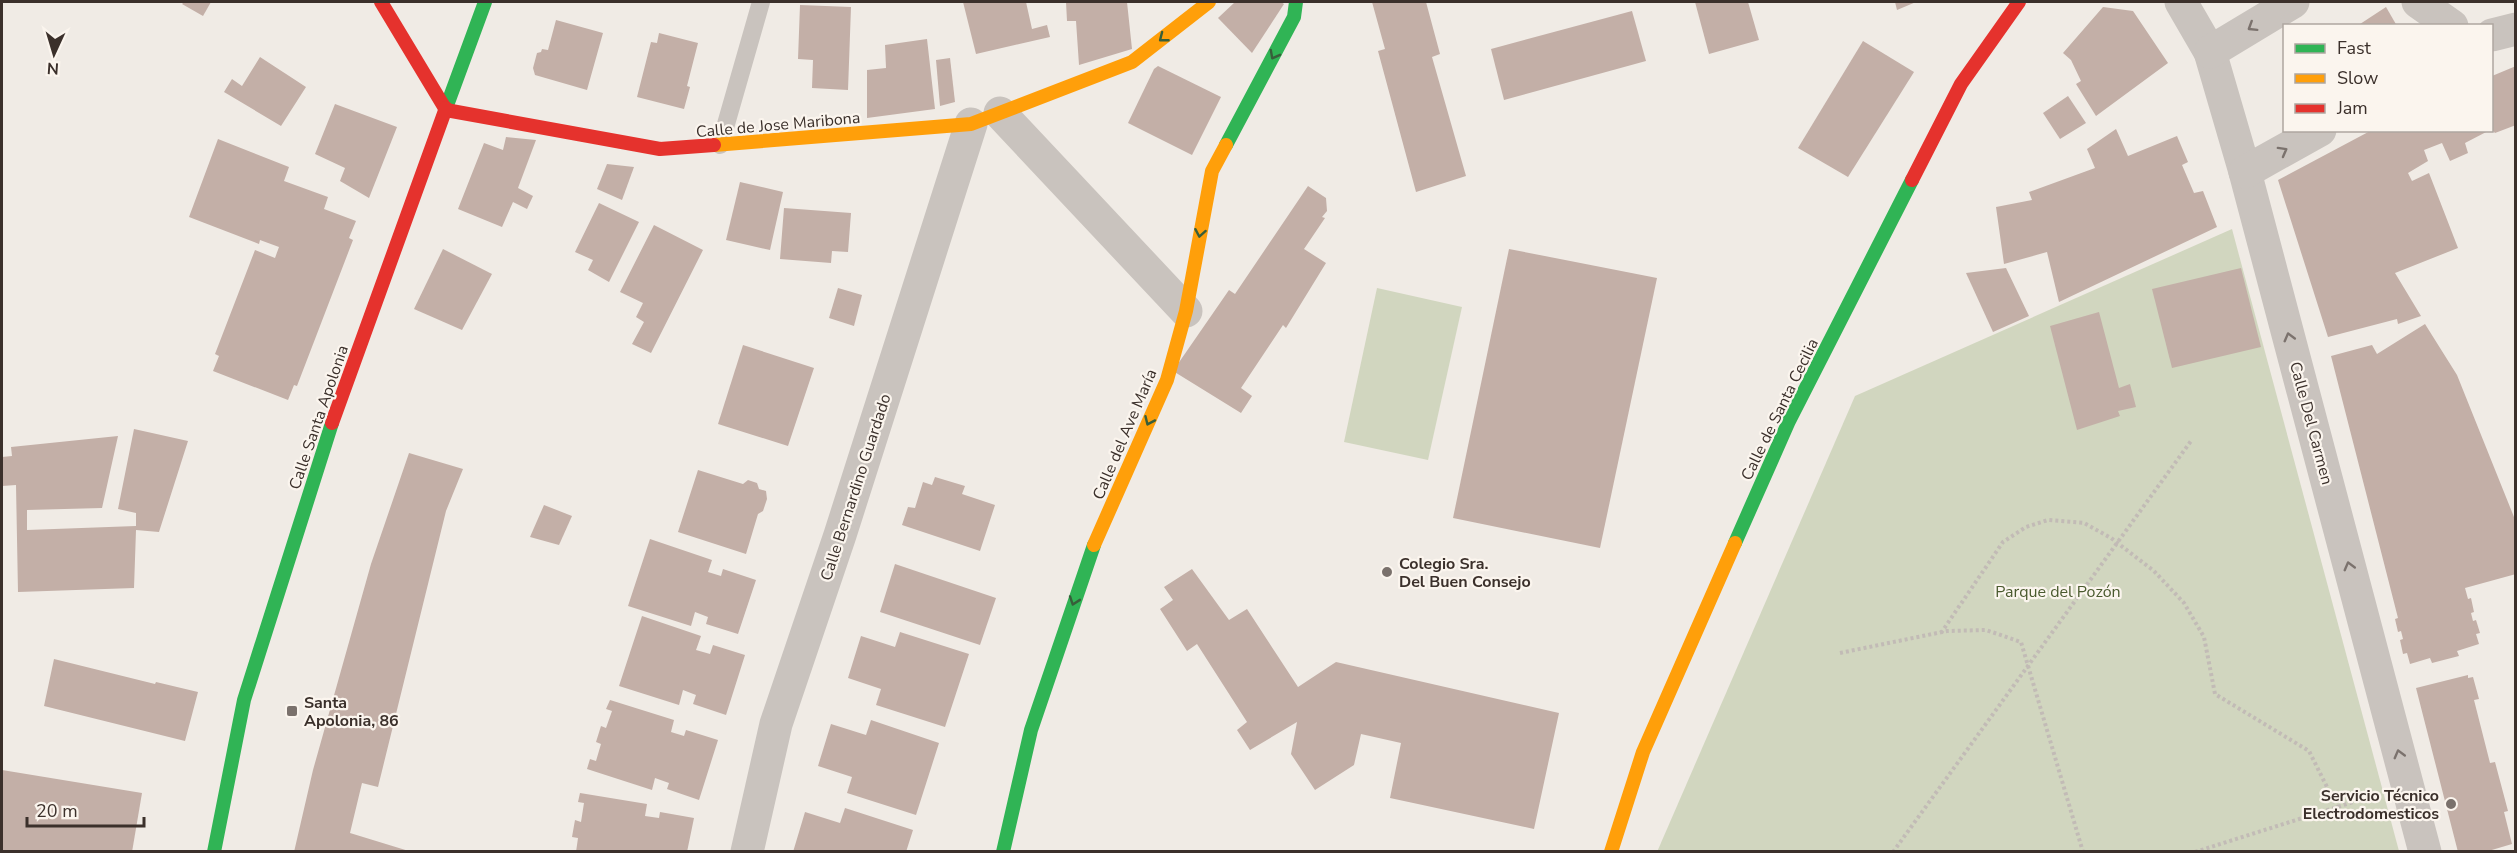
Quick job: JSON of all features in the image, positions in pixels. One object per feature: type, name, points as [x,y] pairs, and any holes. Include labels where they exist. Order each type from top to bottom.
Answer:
[{"type":"street","points":[[381,2],[447,110]]},
{"type":"street","name":"Calle Santa Apolonia","points":[[214,852],[244,700],[336,411],[485,2]]},
{"type":"street","name":"Calle de Jose Maribona","points":[[447,110],[660,150],[986,119],[1131,62],[1209,2]]},
{"type":"street","name":"Calle del Ave María","points":[[1003,852],[1031,730],[1079,586],[1091,553],[1167,380],[1186,311],[1212,171],[1294,17],[1296,2]]},
{"type":"street","name":"Calle de Santa Cecilia","points":[[1611,852],[1642,752],[1789,421],[1961,84],[2019,2]]},
{"type":"street","name":"Calle Del Carmen","points":[[2181,2],[2210,52],[2245,172],[2425,852]]},
{"type":"street","points":[[2210,52],[2293,2]]},
{"type":"street","points":[[2418,2],[2449,24]]},
{"type":"street","points":[[986,119],[1186,311]]},
{"type":"street","name":"Calle Bernardino Guardado","points":[[747,852],[776,724],[986,119]]},
{"type":"street","points":[[2245,172],[2316,132]]},
{"type":"lane","points":[[720,145],[761,2]]},
{"type":"path","points":[[1893,852],[2191,441]]},
{"type":"path","points":[[1941,633],[2003,542],[2026,527],[2048,520],[2084,523],[2117,543],[2154,571],[2184,603],[2204,637],[2215,694],[2309,751],[2337,807]]},
{"type":"path","points":[[1840,653],[1941,633],[1986,630],[2021,642],[2084,852]]},
{"type":"path","points":[[2195,852],[2407,786]]},
{"type":"green space","name":"Parque del Pozón","points":[[2232,229],[2399,851],[1657,852],[1855,396]]},
{"type":"green space","points":[[1377,288],[1462,307],[1428,460],[1344,442]]},
{"type":"building","points":[[184,2],[211,2],[203,16],[182,4]]},
{"type":"building","points":[[963,2],[1026,2],[1032,29],[1047,25],[1050,37],[976,54]]},
{"type":"building","points":[[1066,2],[1127,2],[1132,49],[1079,65],[1076,21],[1067,21]]},
{"type":"building","points":[[1235,2],[1281,2],[1284,4],[1252,53],[1218,18]]},
{"type":"building","points":[[1372,2],[1426,2],[1440,54],[1432,57],[1466,176],[1416,192],[1378,51],[1385,49]]},
{"type":"building","points":[[1695,2],[1748,2],[1759,40],[1709,54]]},
{"type":"building","points":[[1895,2],[1916,2],[1897,10]]},
{"type":"building","points":[[800,5],[851,7],[848,90],[812,88],[813,60],[798,59]]},
{"type":"building","points":[[2103,7],[2133,11],[2168,63],[2096,116],[2076,84],[2081,81],[2071,60],[2063,53]]},
{"type":"building","points":[[2386,7],[2396,24],[2360,24]]},
{"type":"building","points":[[1632,11],[1646,61],[1504,100],[1491,49]]},
{"type":"building","points":[[556,20],[603,33],[587,90],[535,75],[533,68],[537,53],[542,49],[548,50]]},
{"type":"building","points":[[659,33],[698,43],[687,86],[690,87],[684,109],[637,97],[651,42],[657,43]]},
{"type":"building","points":[[927,39],[935,109],[867,118],[867,70],[886,68],[885,45]]},
{"type":"building","points":[[1863,41],[1914,72],[1848,177],[1798,148]]},
{"type":"building","points":[[260,57],[306,87],[281,126],[224,92],[232,79],[242,86]]},
{"type":"building","points":[[950,58],[955,102],[940,106],[936,60]]},
{"type":"building","points":[[1158,66],[1221,97],[1192,155],[1128,123],[1154,69]]},
{"type":"building","points":[[2516,66],[2516,125],[2495,133],[2493,131],[2493,76]]},
{"type":"building","points":[[2068,96],[2086,123],[2060,139],[2043,113]]},
{"type":"building","points":[[335,104],[397,127],[369,198],[340,181],[345,168],[315,154]]},
{"type":"building","points":[[2116,129],[2128,156],[2177,136],[2188,162],[2182,165],[2194,193],[2203,191],[2217,227],[2059,302],[2047,252],[2004,264],[1996,207],[2032,200],[2029,192],[2095,168],[2087,149]]},
{"type":"building","points":[[2368,132],[2486,132],[2465,143],[2468,153],[2450,161],[2442,143],[2424,150],[2428,161],[2408,173],[2412,181],[2429,173],[2458,248],[2395,273],[2421,316],[2398,324],[2397,319],[2328,337],[2278,180]]},
{"type":"building","points":[[506,137],[536,140],[518,188],[533,196],[527,209],[513,202],[502,227],[458,209],[484,143],[503,150]]},
{"type":"building","points":[[218,139],[289,167],[284,181],[328,197],[324,209],[356,221],[349,238],[353,240],[297,386],[294,385],[288,400],[213,371],[219,356],[215,354],[255,250],[275,258],[279,247],[260,240],[259,244],[189,217]]},
{"type":"building","points":[[607,164],[634,167],[622,200],[597,189]]},
{"type":"building","points":[[740,182],[783,192],[770,250],[726,240]]},
{"type":"building","points":[[1308,186],[1326,198],[1327,211],[1322,217],[1325,218],[1304,249],[1326,263],[1286,328],[1283,325],[1241,388],[1252,396],[1241,413],[1173,371],[1229,290],[1235,294]]},
{"type":"building","points":[[599,203],[639,222],[609,282],[588,270],[593,260],[575,252]]},
{"type":"building","points":[[784,208],[851,213],[848,252],[832,251],[831,263],[780,259]]},
{"type":"building","points":[[654,225],[703,250],[651,353],[632,344],[644,322],[636,317],[643,303],[620,292]]},
{"type":"building","points":[[443,249],[492,274],[462,330],[414,309]]},
{"type":"building","points":[[1509,249],[1657,278],[1600,548],[1453,518]]},
{"type":"building","points":[[2006,268],[2029,316],[1993,332],[1966,273]]},
{"type":"building","points":[[2241,268],[2261,347],[2172,368],[2152,289]]},
{"type":"building","points":[[838,288],[862,295],[854,326],[829,318]]},
{"type":"building","points":[[2099,312],[2119,388],[2130,384],[2136,407],[2118,411],[2120,416],[2077,430],[2050,326]]},
{"type":"building","points":[[2425,324],[2457,375],[2516,522],[2516,574],[2465,588],[2468,599],[2471,598],[2473,621],[2476,620],[2480,633],[2476,634],[2479,644],[2457,651],[2459,656],[2432,663],[2430,658],[2410,664],[2407,653],[2403,654],[2400,640],[2403,639],[2401,631],[2398,632],[2395,619],[2398,618],[2331,356],[2372,345],[2377,354]]},
{"type":"building","points":[[743,345],[814,368],[788,446],[718,424]]},
{"type":"building","points":[[134,429],[188,441],[159,532],[136,530],[134,588],[18,592],[16,485],[2,486],[2,457],[12,456],[11,447],[118,436],[102,508],[27,510],[27,530],[136,526],[136,513],[118,509]]},
{"type":"building","points":[[409,453],[463,469],[446,511],[378,787],[362,783],[350,833],[412,852],[294,852],[313,770],[371,564]]},
{"type":"building","points":[[698,470],[743,484],[748,480],[757,483],[759,489],[766,491],[767,499],[763,511],[758,514],[746,554],[678,532]]},
{"type":"building","points":[[935,477],[965,486],[962,494],[995,505],[980,551],[902,525],[908,507],[915,508],[923,482],[932,485]]},
{"type":"building","points":[[544,505],[572,516],[559,545],[530,537]]},
{"type":"building","points":[[650,539],[712,560],[708,572],[721,576],[723,569],[756,580],[738,634],[706,624],[708,617],[695,612],[691,626],[628,606]]},
{"type":"building","points":[[895,564],[996,598],[980,645],[880,612]]},
{"type":"building","points":[[1192,569],[1229,620],[1247,609],[1298,687],[1336,662],[1559,713],[1534,829],[1390,798],[1401,743],[1361,734],[1354,765],[1315,790],[1291,754],[1297,722],[1250,750],[1237,730],[1247,722],[1197,644],[1187,651],[1160,609],[1173,600],[1164,587]]},
{"type":"building","points":[[642,616],[701,636],[696,650],[710,654],[713,645],[745,655],[726,715],[693,704],[696,695],[683,690],[679,705],[619,686]]},
{"type":"building","points":[[900,632],[969,654],[945,727],[876,705],[881,689],[848,678],[861,636],[895,647]]},
{"type":"building","points":[[54,659],[155,684],[156,682],[198,692],[185,741],[44,706]]},
{"type":"building","points":[[2468,675],[2468,678],[2473,677],[2479,699],[2474,700],[2490,763],[2495,762],[2508,811],[2504,812],[2512,844],[2485,852],[2458,852],[2416,688]]},
{"type":"building","points":[[610,700],[674,720],[671,732],[684,736],[686,730],[718,740],[699,800],[667,789],[669,783],[655,778],[652,790],[587,769],[590,759],[596,761],[601,744],[596,742],[601,726],[606,728],[612,711],[606,709]]},
{"type":"building","points":[[871,720],[939,743],[916,815],[847,793],[852,777],[818,766],[831,724],[866,735]]},
{"type":"building","points":[[2,770],[142,793],[132,852],[2,852]]},
{"type":"building","points":[[580,793],[647,804],[645,816],[659,818],[660,812],[694,818],[687,852],[576,852],[578,838],[572,837],[575,820],[581,822],[584,803],[578,802]]},
{"type":"building","points":[[845,808],[913,830],[906,852],[793,852],[805,812],[840,823]]},
{"type":"traffic: fast","points":[[446,108],[485,2]]},
{"type":"traffic: fast","points":[[1226,145],[1294,17],[1296,2]]},
{"type":"traffic: fast","points":[[1735,543],[1789,421],[1912,180]]},
{"type":"traffic: fast","points":[[214,852],[244,700],[332,423]]},
{"type":"traffic: fast","points":[[1003,852],[1031,730],[1094,545]]},
{"type":"traffic: slow","points":[[714,145],[971,124],[1132,62],[1209,2]]},
{"type":"traffic: slow","points":[[1094,545],[1167,380],[1186,311],[1212,171],[1226,145]]},
{"type":"traffic: slow","points":[[1611,852],[1643,752],[1735,543]]},
{"type":"traffic: jam","points":[[381,2],[446,110],[660,149],[714,145]]},
{"type":"traffic: jam","points":[[1912,180],[1961,84],[2019,2]]},
{"type":"traffic: jam","points":[[332,423],[446,108]]},
{"type":"place","name":"Colegio Sra. Del Buen Consejo","points":[[1387,572]]},
{"type":"place","name":"Santa Apolonia, 86","points":[[292,711]]},
{"type":"place","name":"Servicio Técnico Electrodomesticos","points":[[2451,804]]}]
